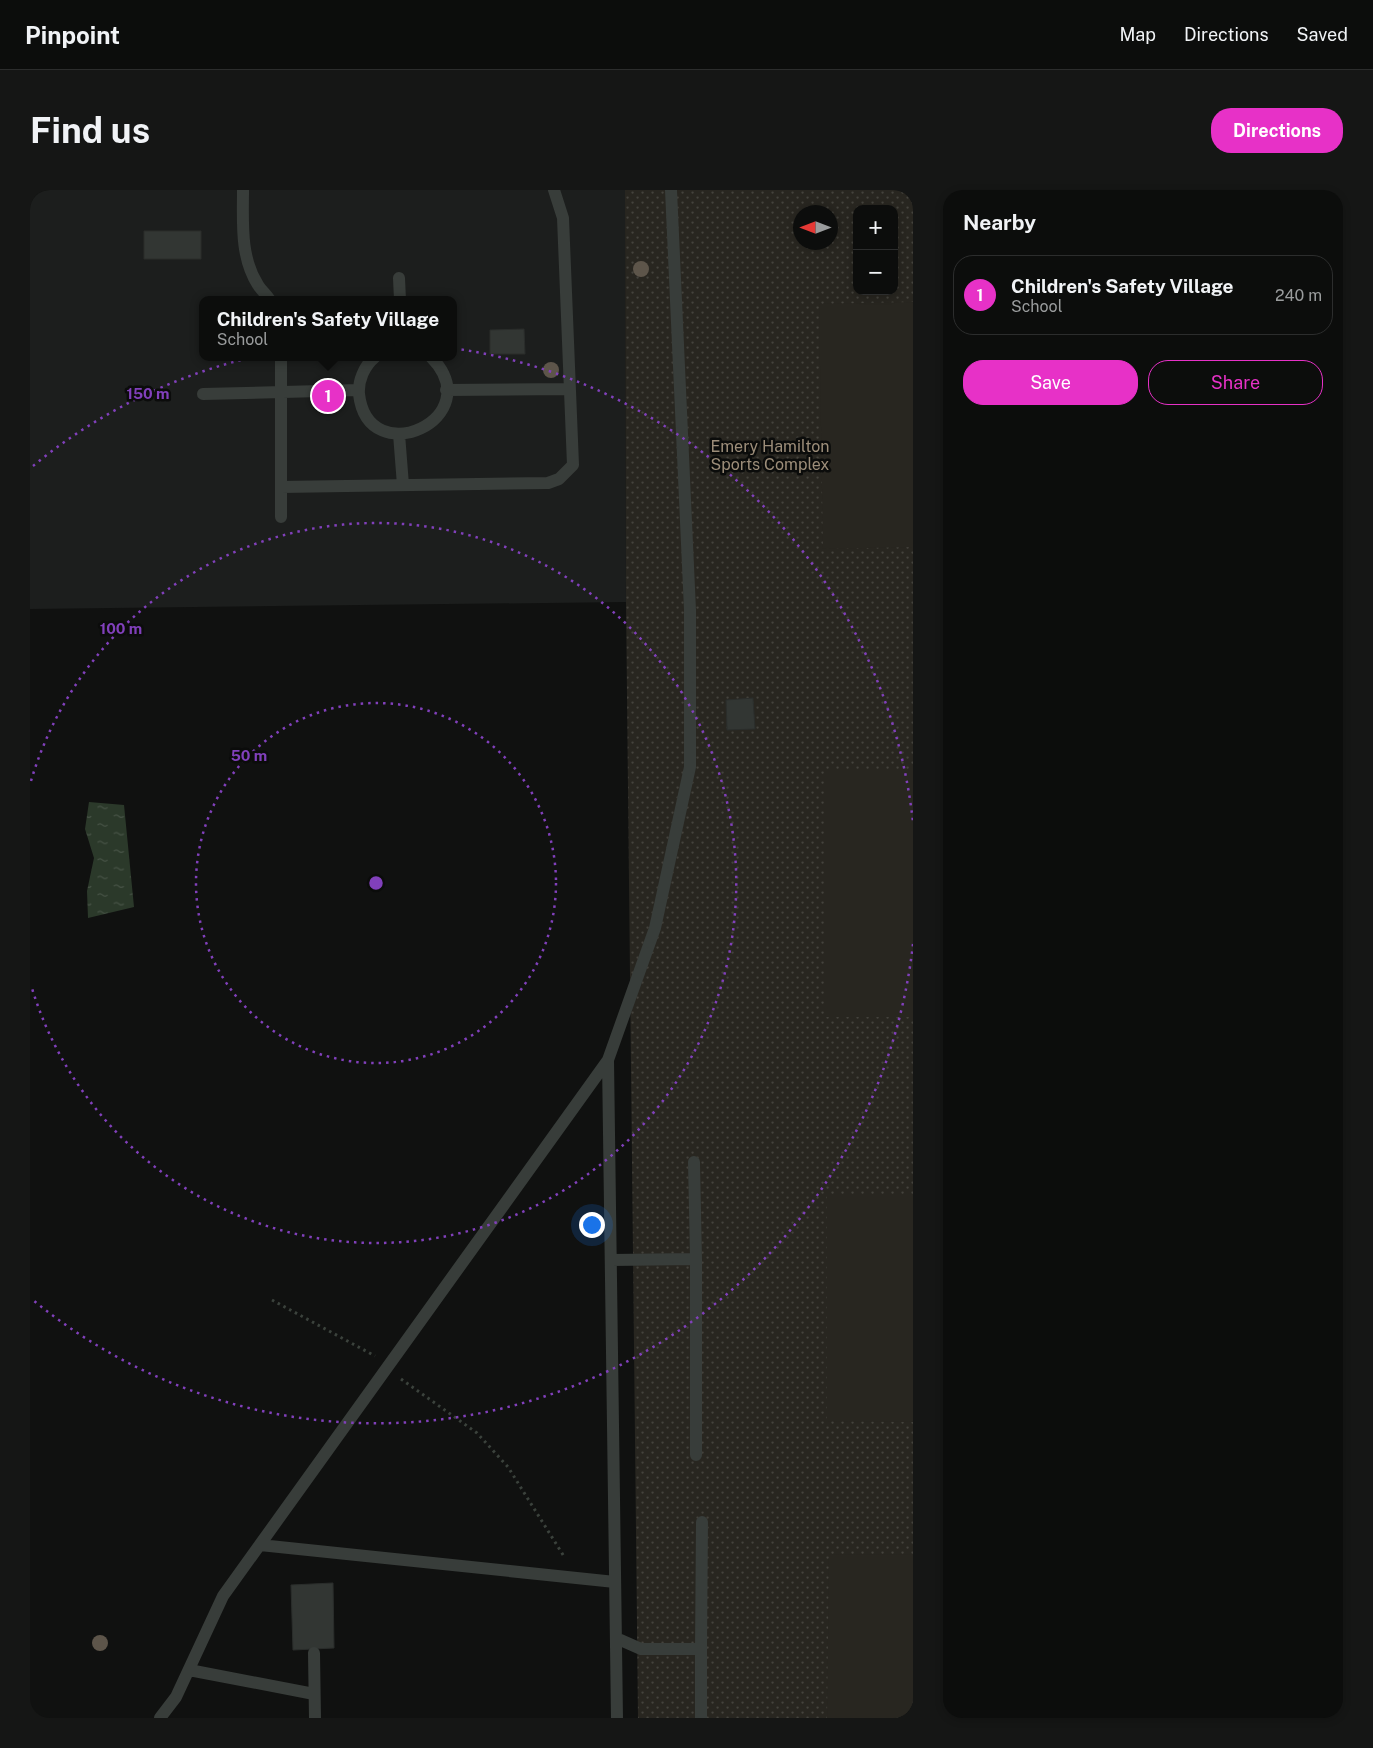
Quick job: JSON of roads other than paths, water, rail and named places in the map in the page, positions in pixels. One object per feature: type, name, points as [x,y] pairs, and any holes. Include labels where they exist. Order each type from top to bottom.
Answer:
[{"type":"lane","points":[[243,190],[243,239],[254,276],[267,296]]},
{"type":"lane","points":[[281,487],[548,483],[559,478],[573,465],[564,218],[554,190]]},
{"type":"lane","points":[[160,1718],[176,1697],[223,1596],[608,1060],[654,928],[690,768],[690,610],[671,190]]},
{"type":"lane","points":[[400,278],[400,296]]},
{"type":"lane","points":[[281,361],[281,517]]},
{"type":"lane","points":[[371,361],[364,369],[359,390],[360,401],[370,421],[379,428],[400,434],[410,434],[430,425],[443,407],[446,390],[443,375],[433,361]]},
{"type":"lane","points":[[446,390],[569,389]]},
{"type":"lane","points":[[203,394],[359,390]]},
{"type":"lane","points":[[400,434],[403,485]]},
{"type":"lane","points":[[608,1060],[617,1718]]},
{"type":"lane","points":[[694,1162],[696,1455]]},
{"type":"lane","points":[[611,1260],[696,1259]]},
{"type":"lane","points":[[700,1718],[702,1522]]},
{"type":"lane","points":[[260,1545],[615,1582]]},
{"type":"lane","points":[[616,1638],[640,1649],[701,1649]]},
{"type":"lane","points":[[314,1653],[315,1718]]},
{"type":"lane","points":[[189,1670],[314,1694]]},
{"type":"water","points":[[89,802],[124,805],[134,907],[88,918],[87,891],[94,858],[85,829]]},
{"type":"place","name":"Children's Safety Village","points":[[328,396]]},
{"type":"park label","name":"Emery Hamilton Sports Complex","points":[[770,455]]}]
